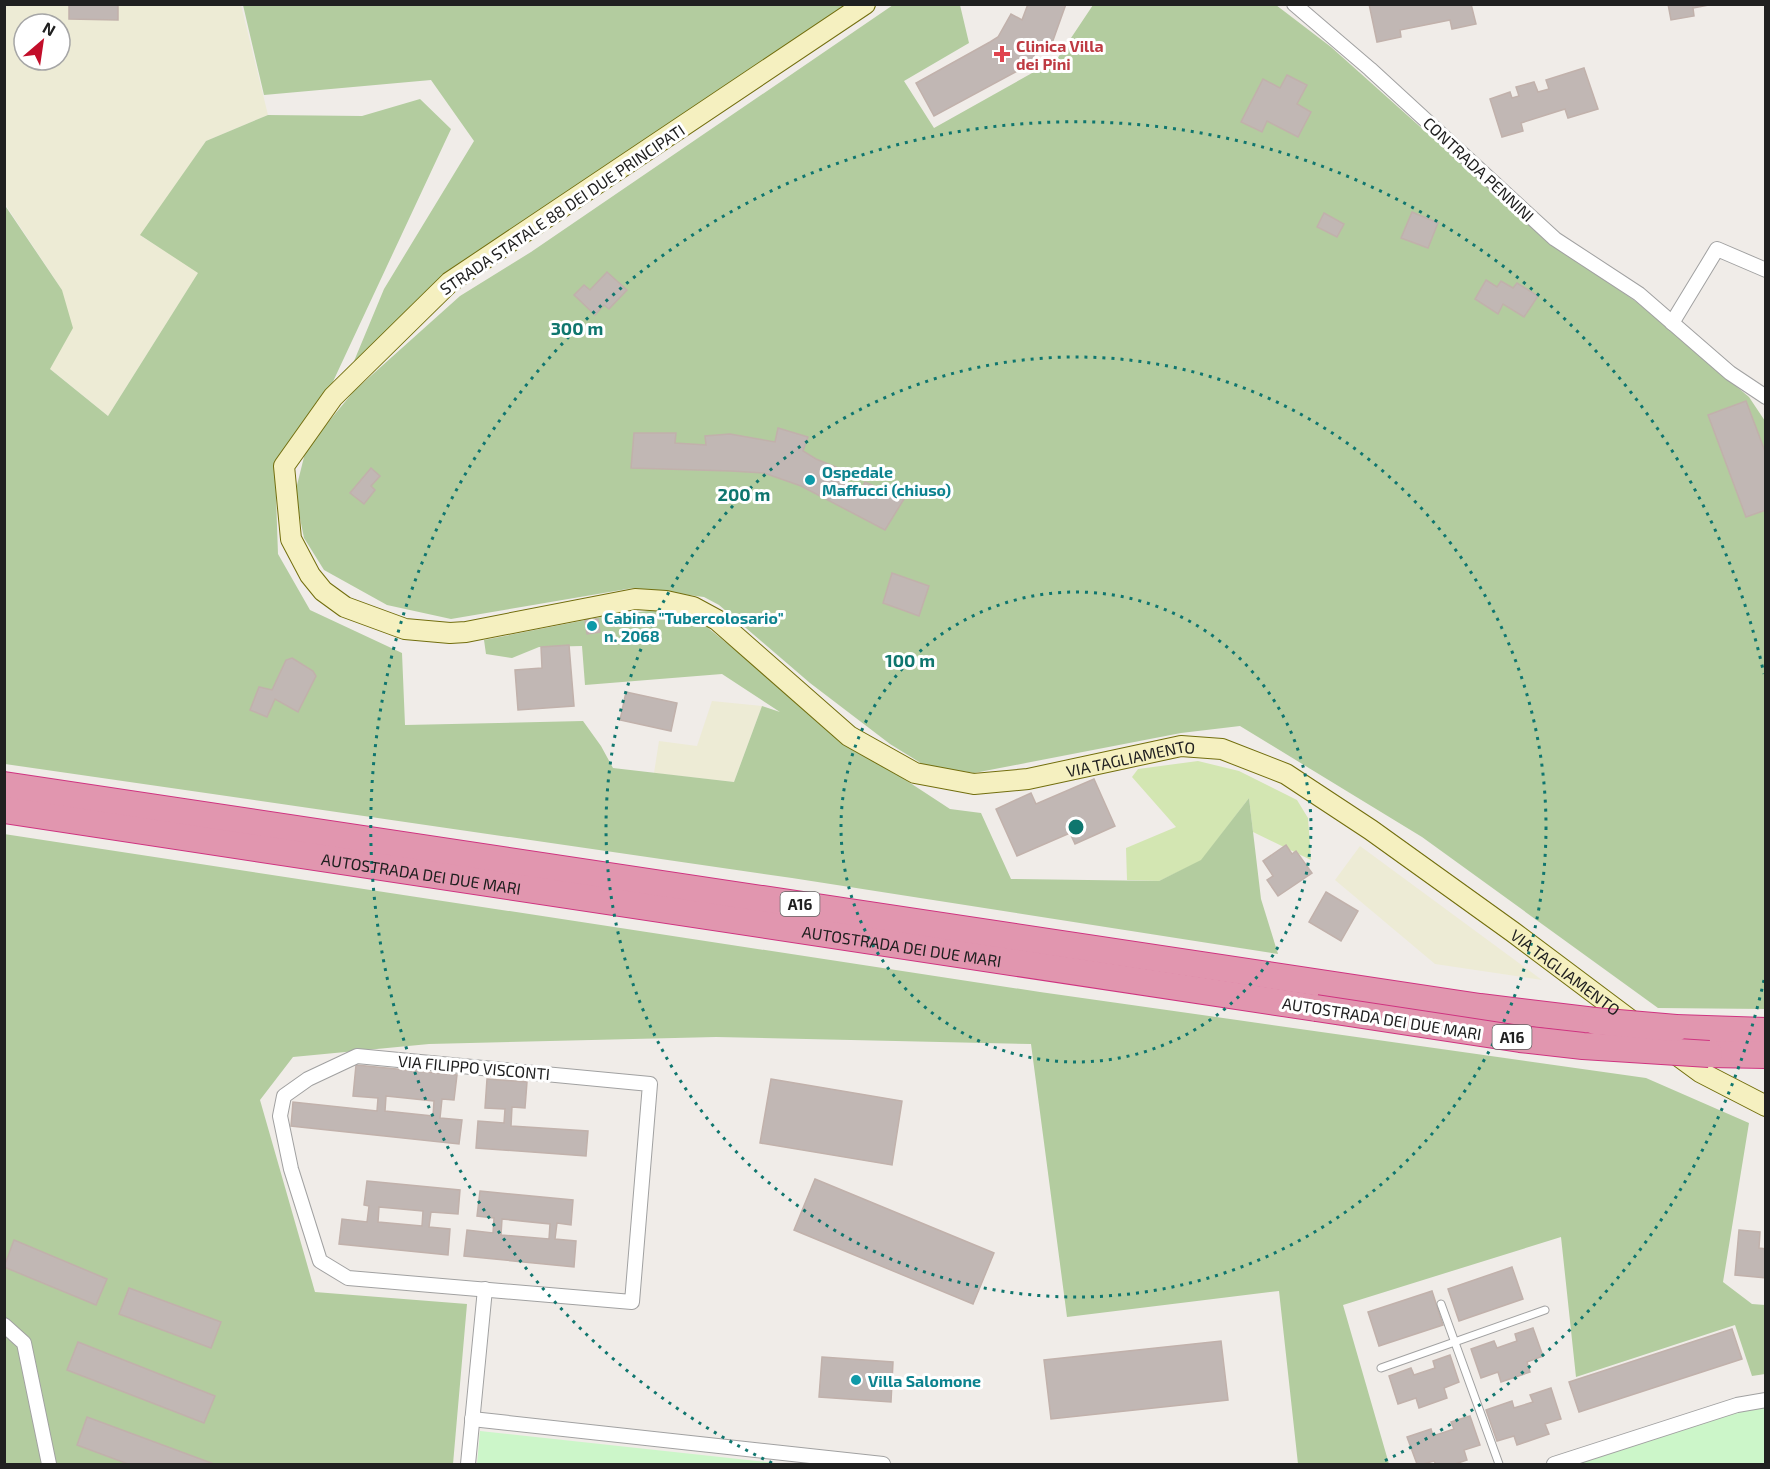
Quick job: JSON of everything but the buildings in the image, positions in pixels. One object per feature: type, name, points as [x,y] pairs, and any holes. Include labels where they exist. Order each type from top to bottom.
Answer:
[{"type":"highway","name":"AUTOSTRADA DEI DUE MARI","points":[[4,785],[1480,1007],[1676,1028],[1766,1030]]},
{"type":"highway","name":"AUTOSTRADA DEI DUE MARI","points":[[4,810],[1572,1045],[1709,1054],[1766,1055]]},
{"type":"main road","name":"STRADA STATALE 88 DEI DUE PRINCIPATI","points":[[450,633],[405,629],[345,607],[322,591],[310,575],[291,539],[284,466],[333,397],[450,282],[865,4]]},
{"type":"main road","name":"VIA TAGLIAMENTO","points":[[450,633],[466,632],[635,599],[666,601],[693,607],[717,620],[849,736],[915,773],[974,784],[1028,779],[1181,746],[1222,749],[1293,778],[1371,830],[1513,932],[1700,1072],[1766,1106]]},
{"type":"street","name":"CONTRADA PENNINI","points":[[1294,4],[1370,69],[1555,239],[1639,294],[1730,373],[1766,397]]},
{"type":"street","points":[[1672,323],[1717,249],[1766,270]]},
{"type":"street","name":"VIA FILIPPO VISCONTI","points":[[357,1056],[650,1084],[632,1302],[485,1288],[348,1278],[320,1261],[291,1169],[280,1116],[284,1096],[308,1079],[357,1056]]},
{"type":"street","points":[[468,1464],[485,1288]]},
{"type":"street","points":[[4,1325],[24,1343],[49,1464]]},
{"type":"street","points":[[1554,1464],[1737,1405],[1766,1400]]},
{"type":"street","points":[[472,1419],[883,1464]]},
{"type":"lane","points":[[1441,1304],[1499,1464]]},
{"type":"lane","points":[[1381,1368],[1545,1310]]},
{"type":"shaded area","points":[[4,5],[241,5],[268,115],[206,141],[141,236],[199,272],[108,416],[49,368],[62,290],[5,204]]},
{"type":"shaded area","points":[[712,701],[762,706],[734,782],[654,773],[659,741],[697,746]]},
{"type":"shaded area","points":[[1360,846],[1542,980],[1435,964],[1335,880]]},
{"type":"green space","points":[[243,5],[850,5],[433,289],[347,378],[384,289],[474,141],[431,80],[264,95]]},
{"type":"green space","points":[[893,5],[960,5],[969,43],[904,81],[934,128],[1057,59],[1093,5],[1276,5],[1331,47],[1549,242],[1638,303],[1749,397],[1765,421],[1765,1009],[1658,1008],[1422,837],[1240,726],[1181,733],[974,773],[924,765],[890,744],[810,683],[719,605],[704,597],[633,588],[451,619],[387,605],[324,570],[304,538],[295,493],[306,449],[354,391],[460,296],[531,252]]},
{"type":"green space","points":[[420,99],[451,129],[330,388],[275,467],[278,554],[310,610],[402,653],[405,725],[583,721],[613,768],[734,782],[762,706],[780,712],[722,674],[585,685],[582,646],[539,647],[512,658],[486,654],[484,640],[606,616],[656,610],[702,623],[811,712],[817,722],[950,809],[981,813],[1011,879],[1159,881],[1201,860],[1249,798],[1261,899],[1278,954],[792,878],[5,764],[4,204],[62,290],[73,328],[50,369],[108,416],[198,273],[140,235],[206,141],[268,115],[362,116]]},
{"type":"green space","points":[[1198,761],[1239,771],[1297,800],[1308,818],[1311,860],[1253,832],[1249,798],[1201,861],[1159,881],[1127,880],[1126,848],[1176,827],[1132,777],[1138,769]]},
{"type":"green space","points":[[4,834],[1040,992],[1646,1078],[1749,1123],[1723,1282],[1752,1304],[1765,1305],[1765,1374],[1752,1376],[1735,1325],[1576,1377],[1561,1237],[1343,1305],[1389,1464],[1298,1464],[1279,1291],[1067,1317],[1031,1044],[716,1037],[429,1044],[293,1057],[260,1100],[315,1292],[467,1304],[453,1464],[5,1464]]},
{"type":"green space","points":[[1765,1400],[1765,1464],[1554,1464]]},
{"type":"green space","points":[[480,1431],[784,1464],[477,1464]]},
{"type":"place","name":"Clinica Villa dei Pini","points":[[1002,54]]},
{"type":"place","name":"Ospedale Maffucci (chiuso)","points":[[810,480]]},
{"type":"place","name":"Cabina \"Tubercolosario\" n. 2068","points":[[592,626]]},
{"type":"place","name":"Villa Salomone","points":[[856,1380]]}]
